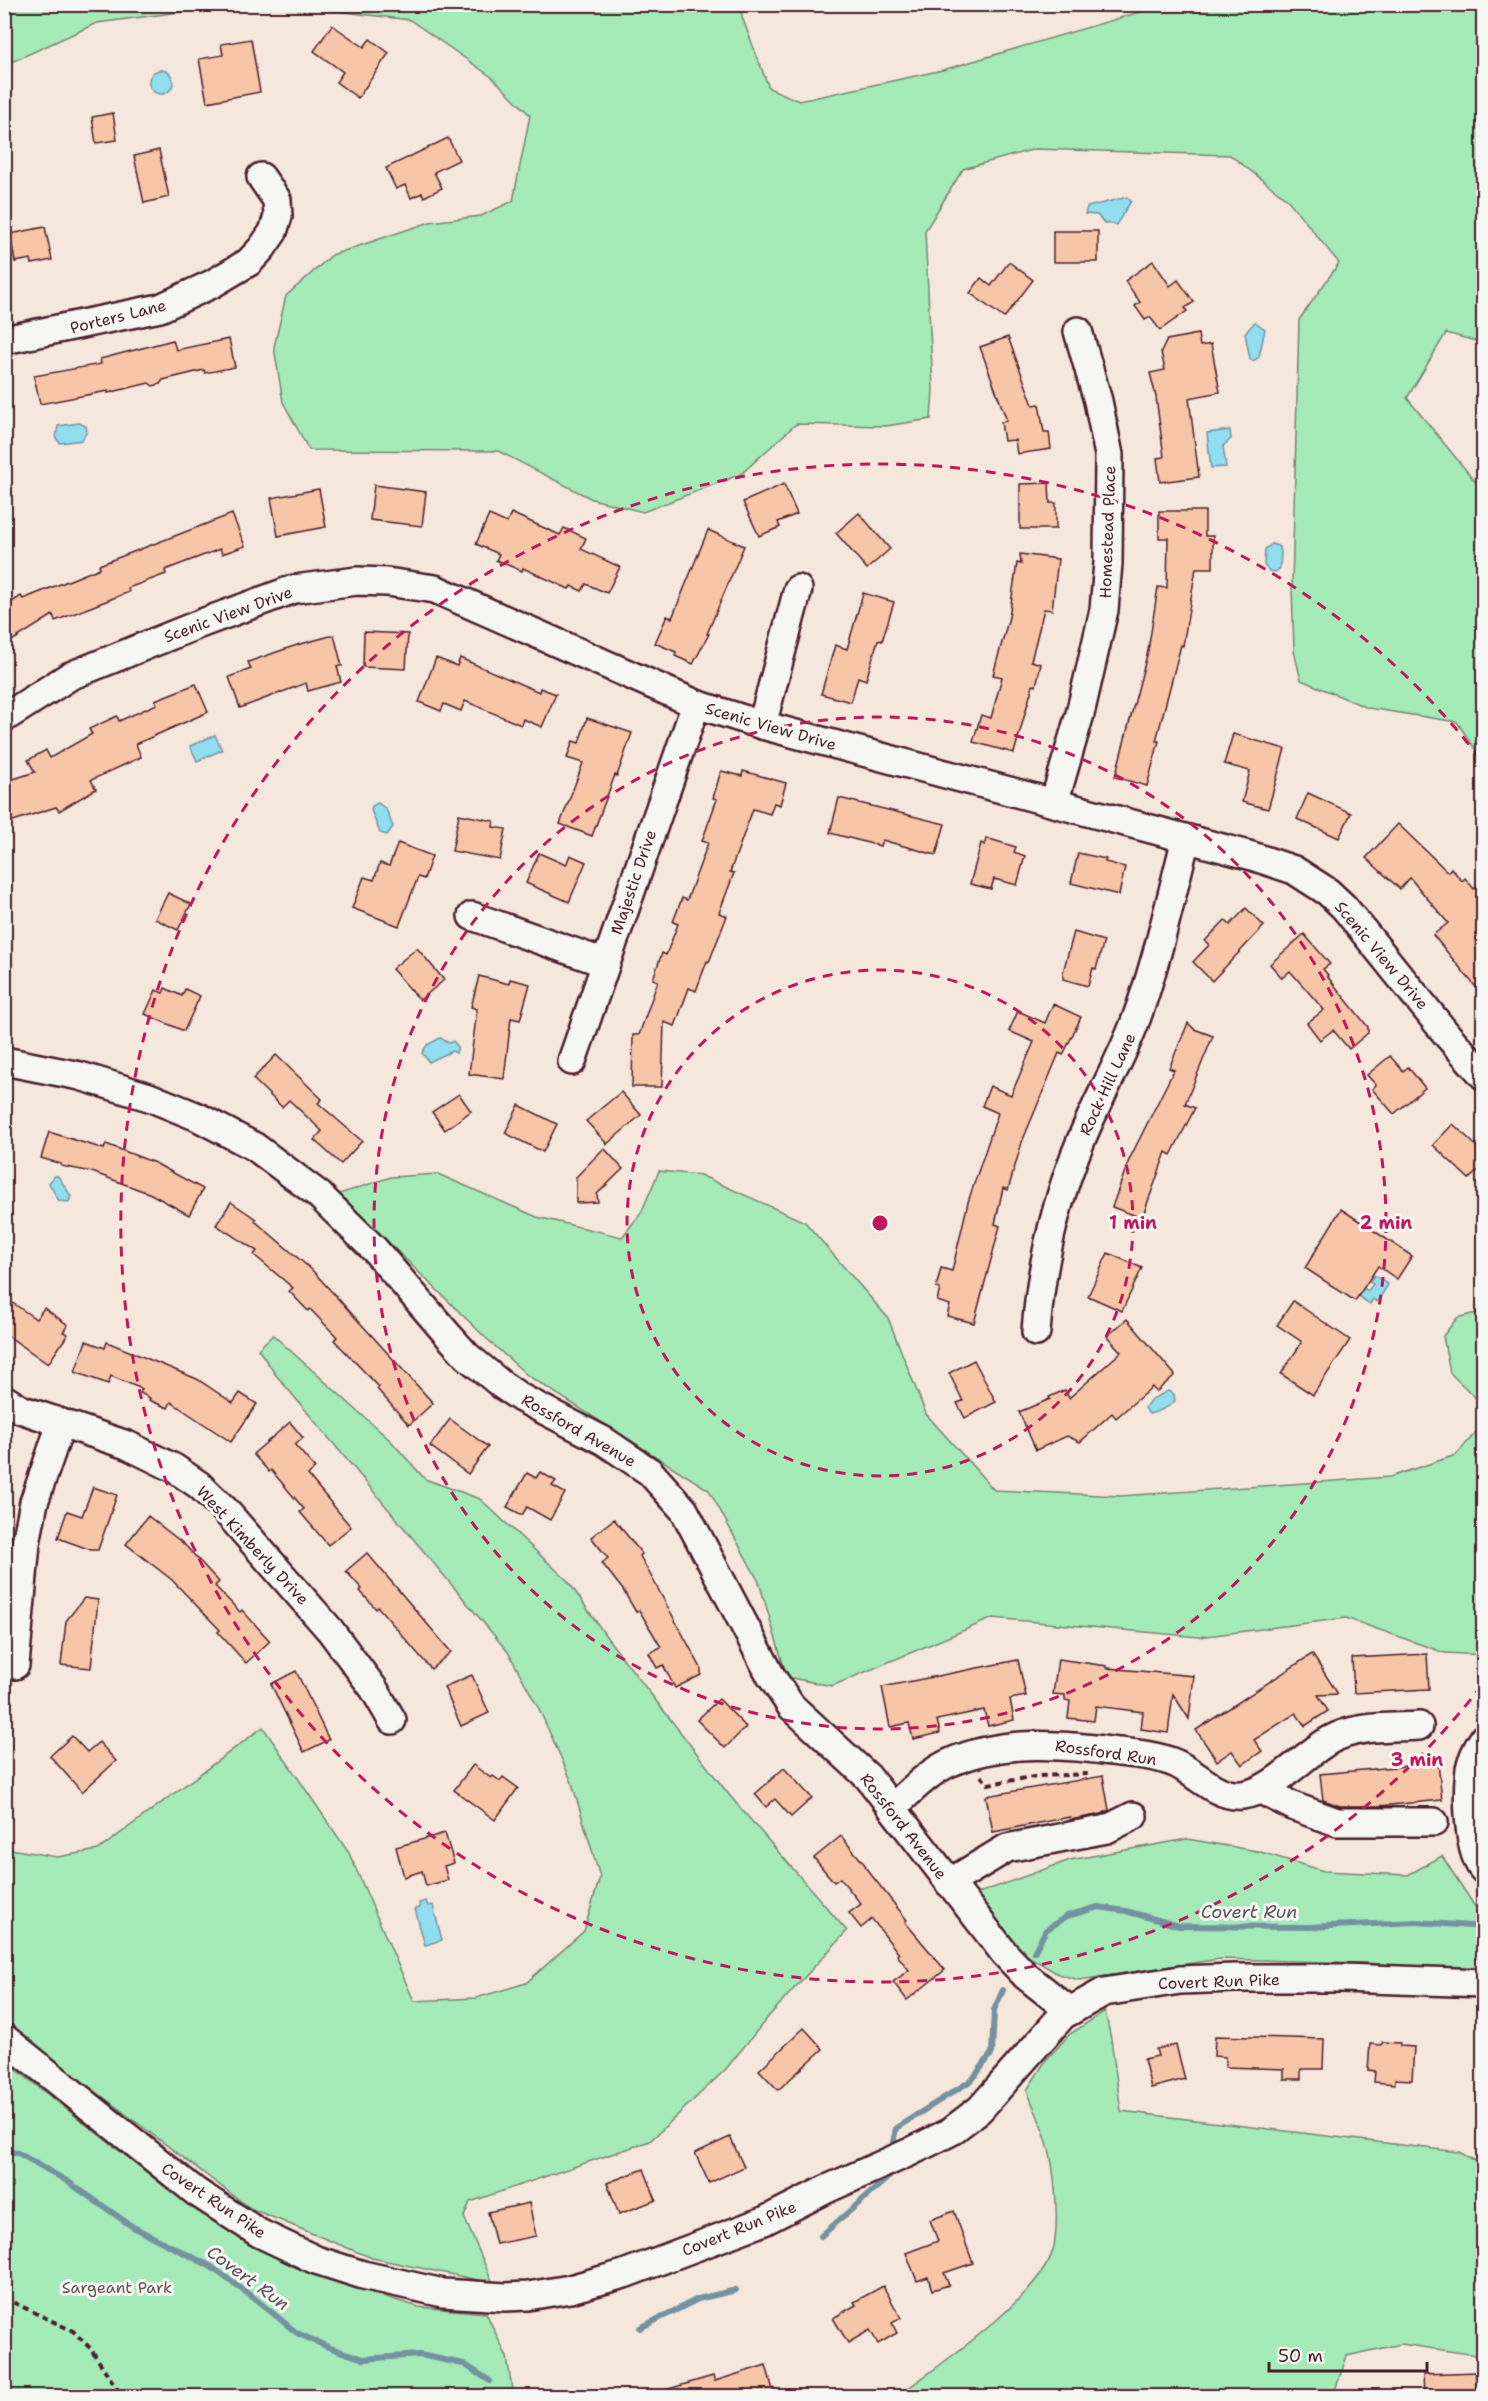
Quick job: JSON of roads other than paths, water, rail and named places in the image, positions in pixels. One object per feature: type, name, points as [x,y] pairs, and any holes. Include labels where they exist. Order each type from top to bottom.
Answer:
[{"type":"street","name":"Porters Lane","points":[[4,340],[160,308],[249,262],[273,232],[278,216],[277,200],[261,177]]},
{"type":"street","name":"Homestead Place","points":[[1054,803],[1080,714],[1104,610],[1108,563],[1109,455],[1098,401],[1078,331]]},
{"type":"street","name":"Scenic View Drive","points":[[4,718],[70,676],[294,588],[357,581],[387,582],[435,589],[696,704],[762,725],[1294,870],[1328,892],[1348,912],[1442,1029],[1484,1076]]},
{"type":"street","points":[[762,725],[798,589]]},
{"type":"street","name":"Majestic Drive","points":[[572,1060],[696,704]]},
{"type":"street","name":"Rock Hill Lane","points":[[1036,1332],[1048,1245],[1063,1192],[1082,1137],[1135,1022],[1152,971],[1186,839]]},
{"type":"street","points":[[472,916],[605,963]]},
{"type":"street","name":"Rossford Avenue","points":[[4,1061],[80,1076],[149,1097],[198,1117],[255,1148],[318,1194],[375,1250],[454,1342],[502,1385],[521,1398],[604,1442],[650,1472],[684,1510],[771,1676],[791,1706],[868,1778],[1005,1954],[1026,1976],[1070,2011]]},
{"type":"street","name":"West Kimberly Drive","points":[[4,1399],[20,1409],[147,1453],[174,1467],[199,1485],[224,1509],[330,1630],[369,1682],[392,1720]]},
{"type":"street","points":[[15,1665],[26,1543],[34,1502],[61,1424]]},
{"type":"street","name":"Rossford Run","points":[[892,1808],[933,1773],[949,1763],[1017,1746],[1039,1744],[1154,1756],[1177,1764],[1205,1783],[1226,1793],[1241,1796],[1262,1790],[1329,1740],[1344,1734],[1355,1730],[1419,1726]]},
{"type":"street","points":[[1484,1738],[1470,1767],[1470,1805],[1472,1844],[1478,1864],[1484,1870]]},
{"type":"street","points":[[1262,1790],[1295,1807],[1337,1822],[1434,1822]]},
{"type":"street","points":[[949,1883],[1007,1848],[1107,1829],[1133,1816]]},
{"type":"street","name":"Covert Run Pike","points":[[4,2038],[196,2192],[259,2233],[316,2260],[363,2275],[443,2293],[505,2297],[528,2296],[570,2289],[624,2274],[764,2221],[950,2132],[980,2109],[1063,2015],[1104,1992],[1180,1980],[1333,1978],[1484,1983]]},
{"type":"water","points":[[161,70],[169,74],[173,82],[169,90],[161,94],[153,90],[149,82],[153,74]]},
{"type":"water","points":[[1127,197],[1131,201],[1116,225],[1104,223],[1097,215],[1085,214],[1087,207]]},
{"type":"water","points":[[1255,322],[1265,329],[1259,357],[1253,361],[1250,359],[1245,333]]},
{"type":"water","points":[[79,423],[86,426],[87,431],[82,440],[60,443],[56,438],[58,426]]},
{"type":"water","points":[[1230,430],[1231,439],[1223,446],[1226,467],[1211,468],[1207,433]]},
{"type":"water","points":[[1272,544],[1278,546],[1281,551],[1280,568],[1276,572],[1269,571],[1264,565],[1265,549]]},
{"type":"water","points":[[215,735],[222,750],[197,761],[190,746]]},
{"type":"water","points":[[378,803],[386,809],[393,827],[387,835],[380,833],[371,810],[372,806]]},
{"type":"water","points":[[440,1038],[450,1043],[453,1041],[458,1047],[456,1053],[452,1051],[429,1062],[422,1053],[427,1045]]},
{"type":"water","points":[[54,1176],[58,1176],[71,1196],[69,1202],[59,1201],[49,1183]]},
{"type":"water","points":[[1374,1275],[1388,1285],[1377,1302],[1373,1299],[1370,1304],[1358,1296],[1363,1288],[1368,1291],[1373,1284],[1370,1282]]},
{"type":"water","points":[[1168,1391],[1174,1394],[1175,1401],[1162,1410],[1149,1414],[1145,1408],[1150,1400]]},
{"type":"water","points":[[426,1901],[428,1906],[433,1905],[442,1940],[425,1945],[415,1909],[420,1908],[419,1903]]},
{"type":"waterway","name":"Covert Run","points":[[1034,1952],[1046,1930],[1067,1916],[1098,1907],[1126,1911],[1179,1926],[1309,1927],[1417,1922],[1484,1927]]},
{"type":"waterway","name":"Covert Run","points":[[892,2149],[896,2128],[972,2080],[992,2053],[994,2010],[1003,1990]]},
{"type":"waterway","name":"Covert Run","points":[[4,2151],[18,2153],[67,2181],[133,2227],[210,2266],[297,2333],[363,2359],[420,2355],[464,2364],[490,2381]]},
{"type":"waterway","name":"Covert Run","points":[[821,2236],[891,2175]]},
{"type":"waterway","name":"Covert Run","points":[[640,2328],[698,2299],[736,2290]]},
{"type":"park label","name":"Sargeant Park","points":[[117,2287]]}]
